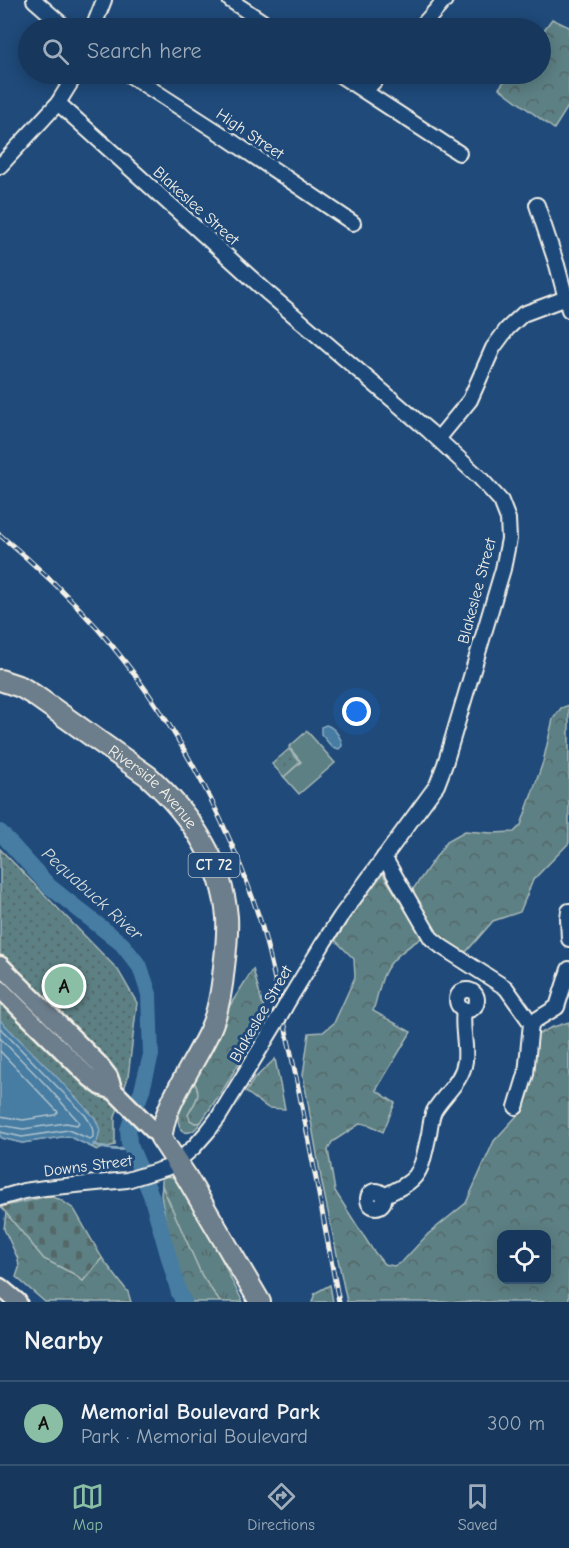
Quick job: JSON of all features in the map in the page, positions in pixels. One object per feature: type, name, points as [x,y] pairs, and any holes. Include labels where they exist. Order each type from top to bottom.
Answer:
[{"type":"highway","name":"Riverside Avenue","points":[[0,680],[21,687],[34,695],[148,776],[165,791],[198,833],[212,858],[221,882],[227,919],[227,939],[217,1014],[166,1114],[161,1138]]},
{"type":"highway","points":[[161,1138],[260,1302]]},
{"type":"main road","points":[[0,966],[99,1064],[109,1077],[117,1094],[161,1138]]},
{"type":"main road","points":[[0,989],[90,1078],[102,1088],[117,1094]]},
{"type":"main road","points":[[0,1287],[18,1302]]},
{"type":"street","points":[[34,0],[55,18]]},
{"type":"street","points":[[97,18],[104,0]]},
{"type":"street","points":[[230,0],[257,18]]},
{"type":"street","points":[[429,18],[445,0]]},
{"type":"street","points":[[0,166],[58,103],[70,84]]},
{"type":"street","name":"High Street","points":[[144,84],[353,223]]},
{"type":"street","points":[[354,84],[459,153]]},
{"type":"street","points":[[365,91],[372,84]]},
{"type":"street","name":"Blakeslee Street","points":[[58,103],[269,294],[438,439],[501,501],[508,519],[509,539],[503,569],[443,772],[433,792],[324,942],[218,1118],[177,1162]]},
{"type":"street","points":[[438,439],[470,400],[493,348],[507,329],[523,314],[568,304],[537,205]]},
{"type":"street","points":[[384,857],[431,938],[442,948],[506,988],[531,1023],[526,1074],[516,1107]]},
{"type":"street","points":[[569,911],[567,918],[569,939]]},
{"type":"street","points":[[531,1023],[557,1007],[569,969]]},
{"type":"street","points":[[384,1196],[407,1185],[422,1168],[433,1112],[461,1075],[465,1061],[464,1010],[458,1005],[457,997],[462,991],[470,990],[478,972]]},
{"type":"street","name":"Downs Street","points":[[0,1198],[45,1188],[128,1180],[158,1171],[177,1162]]},
{"type":"green space","points":[[551,20],[569,27],[569,105],[554,129],[499,88],[502,84],[551,84]]},
{"type":"green space","points":[[569,705],[569,843],[533,880],[520,912],[493,921],[466,952],[444,942],[430,926],[411,892],[447,841],[465,831],[514,832],[521,825],[543,762],[553,719],[561,708]]},
{"type":"green space","points":[[307,731],[335,763],[299,794],[284,777],[301,762],[289,747]]},
{"type":"green space","points":[[289,749],[300,762],[284,777],[272,764]]},
{"type":"green space","points":[[0,849],[118,970],[137,1003],[128,1077],[115,1117],[115,1145],[97,1150],[68,1136],[22,1143],[0,1136]]},
{"type":"green space","points":[[382,873],[423,937],[401,953],[387,968],[373,1011],[411,1032],[376,1090],[395,1103],[383,1132],[361,1123],[332,1142],[328,1150],[335,1191],[384,1264],[394,1266],[402,1262],[428,1234],[466,1203],[494,1141],[523,1109],[533,1073],[536,1036],[550,1028],[569,1022],[569,1302],[347,1302],[322,1183],[303,1075],[309,1033],[323,1032],[334,1023],[355,977],[354,959],[335,940]]},
{"type":"green space","points":[[253,969],[266,1017],[226,1085],[201,1122],[195,1123],[188,1115],[198,1094],[193,1080],[220,1032],[227,1010]]},
{"type":"green space","points":[[275,1059],[285,1109],[268,1108],[246,1092],[254,1079]]},
{"type":"green space","points":[[193,1080],[198,1094],[188,1115],[195,1123],[201,1122],[193,1131],[186,1132],[179,1125],[178,1114]]},
{"type":"green space","points":[[172,1177],[180,1185],[213,1241],[243,1302],[220,1302],[202,1276],[162,1186],[162,1178]]},
{"type":"green space","points":[[162,1186],[202,1276],[220,1302],[189,1302],[172,1250],[161,1195]]},
{"type":"green space","points":[[48,1196],[59,1199],[74,1209],[102,1258],[83,1281],[44,1259],[1,1207]]},
{"type":"green space","points":[[6,1213],[44,1259],[83,1281],[102,1258],[128,1292],[131,1302],[45,1302],[16,1277],[19,1268],[18,1259],[4,1229]]},
{"type":"green space","points":[[330,1285],[333,1302],[312,1302],[315,1293]]},
{"type":"water","points":[[326,725],[335,730],[339,736],[342,746],[339,749],[332,747],[321,734],[321,727]]},
{"type":"water","points":[[0,1020],[95,1118],[100,1130],[97,1142],[92,1147],[68,1136],[22,1143],[0,1136]]},
{"type":"waterway","name":"Pequabuck River","points":[[0,832],[49,886],[122,944],[140,967],[149,994],[151,1055],[128,1130],[129,1143],[151,1195],[179,1293],[184,1302]]},
{"type":"waterway","points":[[94,1144],[112,1149],[131,1148]]},
{"type":"railway","points":[[0,535],[75,604],[125,661],[194,767],[231,842],[260,920],[271,963],[301,1102],[339,1302]]},
{"type":"place","name":"Memorial Boulevard Park","points":[[64,986]]}]
